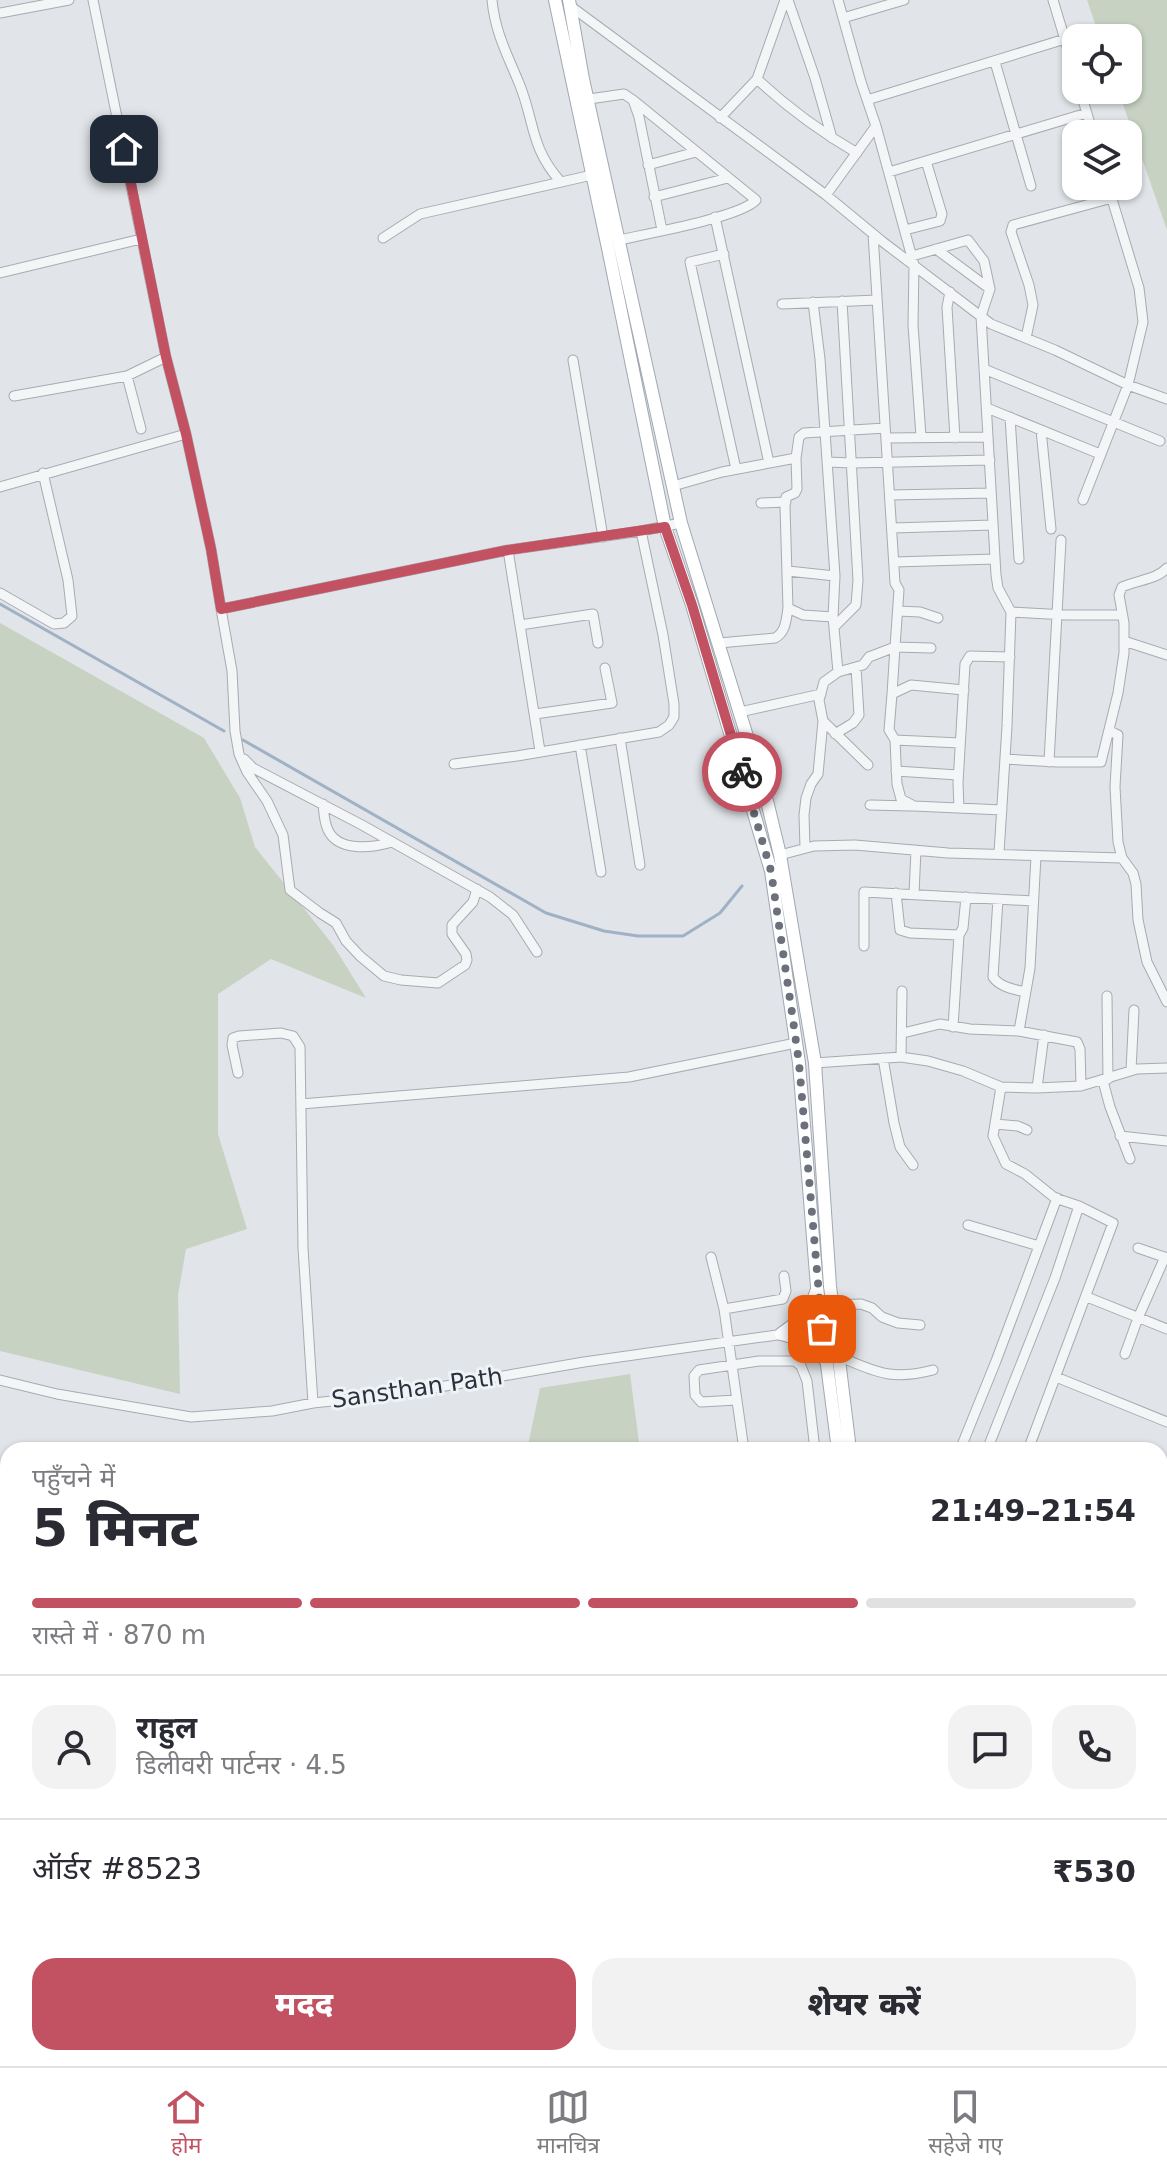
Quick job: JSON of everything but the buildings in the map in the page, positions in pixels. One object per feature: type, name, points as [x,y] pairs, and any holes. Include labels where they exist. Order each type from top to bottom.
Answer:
[{"type":"main road","points":[[569,3],[681,523],[767,801],[780,855],[815,1063],[832,1305],[828,1328]]},
{"type":"main road","points":[[556,4],[665,527],[692,605],[771,871],[799,1063],[817,1287],[828,1328],[837,1442]]},
{"type":"main road","points":[[781,1334],[811,1309],[817,1287]]},
{"type":"main road","points":[[781,1334],[794,1337],[832,1359],[848,1442]]},
{"type":"street","points":[[9,0],[12,11]]},
{"type":"street","points":[[0,13],[69,0]]},
{"type":"street","points":[[93,0],[221,609],[232,671],[239,754],[283,835],[290,890],[336,923],[346,941],[384,976],[438,983],[462,969],[467,960],[452,934],[452,925],[473,902],[477,889]]},
{"type":"street","points":[[492,0],[497,34],[520,85],[541,154],[560,181]]},
{"type":"street","points":[[720,118],[757,79],[786,0]]},
{"type":"street","points":[[786,0],[833,138]]},
{"type":"street","points":[[838,0],[913,261],[913,325],[921,436]]},
{"type":"street","points":[[843,18],[904,0]]},
{"type":"street","points":[[1053,0],[1062,29]]},
{"type":"street","points":[[556,4],[569,3],[913,261],[991,324],[1128,385],[1167,399]]},
{"type":"street","points":[[867,100],[1062,40]]},
{"type":"street","points":[[995,62],[1031,186]]},
{"type":"street","points":[[757,79],[857,153]]},
{"type":"street","points":[[589,99],[624,94],[756,200],[749,207],[715,217],[619,240]]},
{"type":"street","points":[[633,100],[662,230]]},
{"type":"street","points":[[1084,104],[1089,120]]},
{"type":"street","points":[[889,172],[1087,113]]},
{"type":"street","points":[[826,195],[876,126]]},
{"type":"street","points":[[648,165],[696,152]]},
{"type":"street","points":[[905,230],[940,221],[942,214],[926,161]]},
{"type":"street","points":[[383,238],[420,214],[592,175]]},
{"type":"street","points":[[654,197],[728,178]]},
{"type":"street","points":[[1026,338],[1033,305],[1011,232],[1013,225],[1105,200]]},
{"type":"street","points":[[1083,500],[1128,385],[1143,322],[1139,288],[1113,200]]},
{"type":"street","points":[[715,217],[769,463]]},
{"type":"street","points":[[873,234],[895,583],[899,590],[889,730],[895,740],[901,799],[914,806]]},
{"type":"street","points":[[0,273],[141,239]]},
{"type":"street","points":[[913,261],[936,249],[968,240],[984,261],[990,289],[981,316],[995,559],[998,588],[1011,612],[999,853]]},
{"type":"street","points":[[936,249],[990,289]]},
{"type":"street","points":[[724,254],[690,262],[736,469]]},
{"type":"street","points":[[950,292],[947,307],[955,438]]},
{"type":"street","points":[[782,304],[877,300]]},
{"type":"street","points":[[788,608],[803,615],[834,621],[856,605],[858,580],[842,301]]},
{"type":"street","points":[[813,302],[820,359],[835,576],[834,621],[838,672]]},
{"type":"street","points":[[14,396],[127,376],[166,357]]},
{"type":"street","points":[[573,360],[603,537]]},
{"type":"street","points":[[984,369],[1160,441]]},
{"type":"street","points":[[127,376],[141,429]]},
{"type":"street","points":[[987,408],[1100,454]]},
{"type":"street","points":[[1010,417],[1019,559]]},
{"type":"street","points":[[719,643],[775,638],[784,629],[788,608],[786,497],[797,489],[796,458],[799,437],[804,433],[850,430],[955,438],[988,437]]},
{"type":"street","points":[[1041,430],[1051,529]]},
{"type":"street","points":[[0,487],[186,434]]},
{"type":"street","points":[[673,486],[736,469],[796,458]]},
{"type":"street","points":[[827,462],[990,460]]},
{"type":"street","points":[[0,593],[54,624],[64,623],[72,616],[68,580],[43,473]]},
{"type":"street","points":[[890,495],[991,493]]},
{"type":"street","points":[[761,503],[786,502]]},
{"type":"street","points":[[221,609],[508,550],[681,523]]},
{"type":"street","points":[[892,528],[993,525]]},
{"type":"street","points":[[454,764],[659,732],[669,725],[674,717],[674,704],[641,531]]},
{"type":"street","points":[[1049,762],[1061,540]]},
{"type":"street","points":[[508,550],[540,751]]},
{"type":"street","points":[[894,562],[995,559]]},
{"type":"street","points":[[1005,759],[1101,762],[1118,693],[1124,641],[1119,595],[1122,587],[1163,573],[1167,568]]},
{"type":"street","points":[[788,571],[835,576]]},
{"type":"street","points":[[898,611],[920,612],[938,618]]},
{"type":"street","points":[[1011,612],[1122,615]]},
{"type":"street","points":[[520,625],[593,614],[598,643]]},
{"type":"street","points":[[1124,641],[1167,655]]},
{"type":"street","points":[[805,848],[804,815],[806,798],[818,774],[823,721],[819,700],[824,682],[838,672],[863,665],[869,657],[895,647],[931,648]]},
{"type":"street","points":[[959,808],[965,664],[970,656],[1010,657]]},
{"type":"street","points":[[835,734],[853,723],[859,715],[856,667]]},
{"type":"street","points":[[535,714],[612,703],[605,668]]},
{"type":"street","points":[[892,694],[911,685],[964,690]]},
{"type":"street","points":[[740,712],[821,694]]},
{"type":"street","points":[[823,721],[868,765]]},
{"type":"street","points":[[1110,731],[1118,735],[1115,811],[1118,842],[1122,858],[1133,873],[1136,884],[1138,920],[1147,962],[1167,1002]]},
{"type":"street","points":[[620,738],[640,865]]},
{"type":"street","points":[[895,740],[960,743]]},
{"type":"street","points":[[580,745],[601,872]]},
{"type":"street","points":[[239,754],[253,768],[490,897],[513,915],[537,952]]},
{"type":"street","points":[[896,771],[958,775]]},
{"type":"street","points":[[323,804],[325,822],[336,840],[365,847],[392,842]]},
{"type":"street","points":[[870,805],[1002,810]]},
{"type":"street","points":[[780,855],[805,848],[855,845],[1122,858]]},
{"type":"street","points":[[914,894],[916,850]]},
{"type":"street","points":[[1019,1031],[1030,968],[1036,856]]},
{"type":"street","points":[[864,946],[864,892],[1033,901]]},
{"type":"street","points":[[896,893],[900,930],[959,935]]},
{"type":"street","points":[[953,1027],[959,935],[963,928],[966,897]]},
{"type":"street","points":[[998,899],[993,977],[996,982],[1025,992]]},
{"type":"street","points":[[901,1057],[902,991]]},
{"type":"street","points":[[1107,996],[1106,1080],[1120,1136],[1130,1159]]},
{"type":"street","points":[[1131,1070],[1134,1010]]},
{"type":"street","points":[[903,1033],[940,1024],[1019,1031],[1077,1042],[1081,1086]]},
{"type":"street","points":[[238,1073],[233,1038],[281,1033],[293,1036],[300,1047],[303,1248],[313,1403]]},
{"type":"street","points":[[1037,1088],[1044,1035]]},
{"type":"street","points":[[301,1104],[629,1077],[796,1043]]},
{"type":"street","points":[[815,1063],[901,1057],[963,1071],[1001,1087],[1037,1088],[1081,1086],[1131,1070],[1167,1068]]},
{"type":"street","points":[[883,1058],[900,1147],[913,1165]]},
{"type":"street","points":[[1001,1087],[993,1136],[1006,1164],[1057,1198],[1113,1223],[1031,1442]]},
{"type":"street","points":[[995,1124],[1027,1130]]},
{"type":"street","points":[[1120,1136],[1167,1141]]},
{"type":"street","points":[[963,1442],[1057,1198]]},
{"type":"street","points":[[990,1442],[1055,1278],[1079,1206]]},
{"type":"street","points":[[968,1225],[1039,1246]]},
{"type":"street","points":[[1125,1354],[1166,1258],[1138,1248]]},
{"type":"street","points":[[711,1257],[730,1342],[743,1442]]},
{"type":"street","points":[[724,1309],[783,1299],[786,1291],[784,1276]]},
{"type":"street","points":[[1087,1297],[1167,1329]]},
{"type":"street","points":[[832,1305],[861,1304],[898,1323],[920,1325]]},
{"type":"street","name":"Sansthan Path","points":[[0,1380],[57,1394],[191,1417],[272,1411],[313,1403],[399,1394],[584,1362],[828,1328]]},
{"type":"street","points":[[832,1359],[888,1375],[933,1370]]},
{"type":"street","points":[[737,1400],[701,1402],[695,1395],[694,1376],[699,1370],[777,1360],[795,1361],[801,1366],[807,1381],[814,1442]]},
{"type":"street","points":[[1056,1377],[1167,1422]]},
{"type":"green space","points":[[1087,0],[1167,0],[1167,230],[1142,159],[1142,120],[1128,120],[1123,104],[1142,104],[1142,24],[1095,24]]},
{"type":"green space","points":[[0,623],[204,738],[240,798],[255,847],[333,945],[366,998],[271,959],[218,994],[218,1134],[247,1229],[186,1249],[178,1295],[180,1394],[0,1351]]},
{"type":"green space","points":[[630,1374],[639,1442],[529,1442],[540,1388]]},
{"type":"waterway","points":[[0,604],[224,731]]},
{"type":"waterway","points":[[243,740],[546,913],[604,931],[638,936],[683,936],[720,913],[742,886]]},
{"type":"way so far","points":[[742,772],[771,871],[792,1013],[822,1329]]},
{"type":"route","points":[[124,149],[166,357],[211,549],[221,609],[508,550],[665,527],[742,772]]}]
